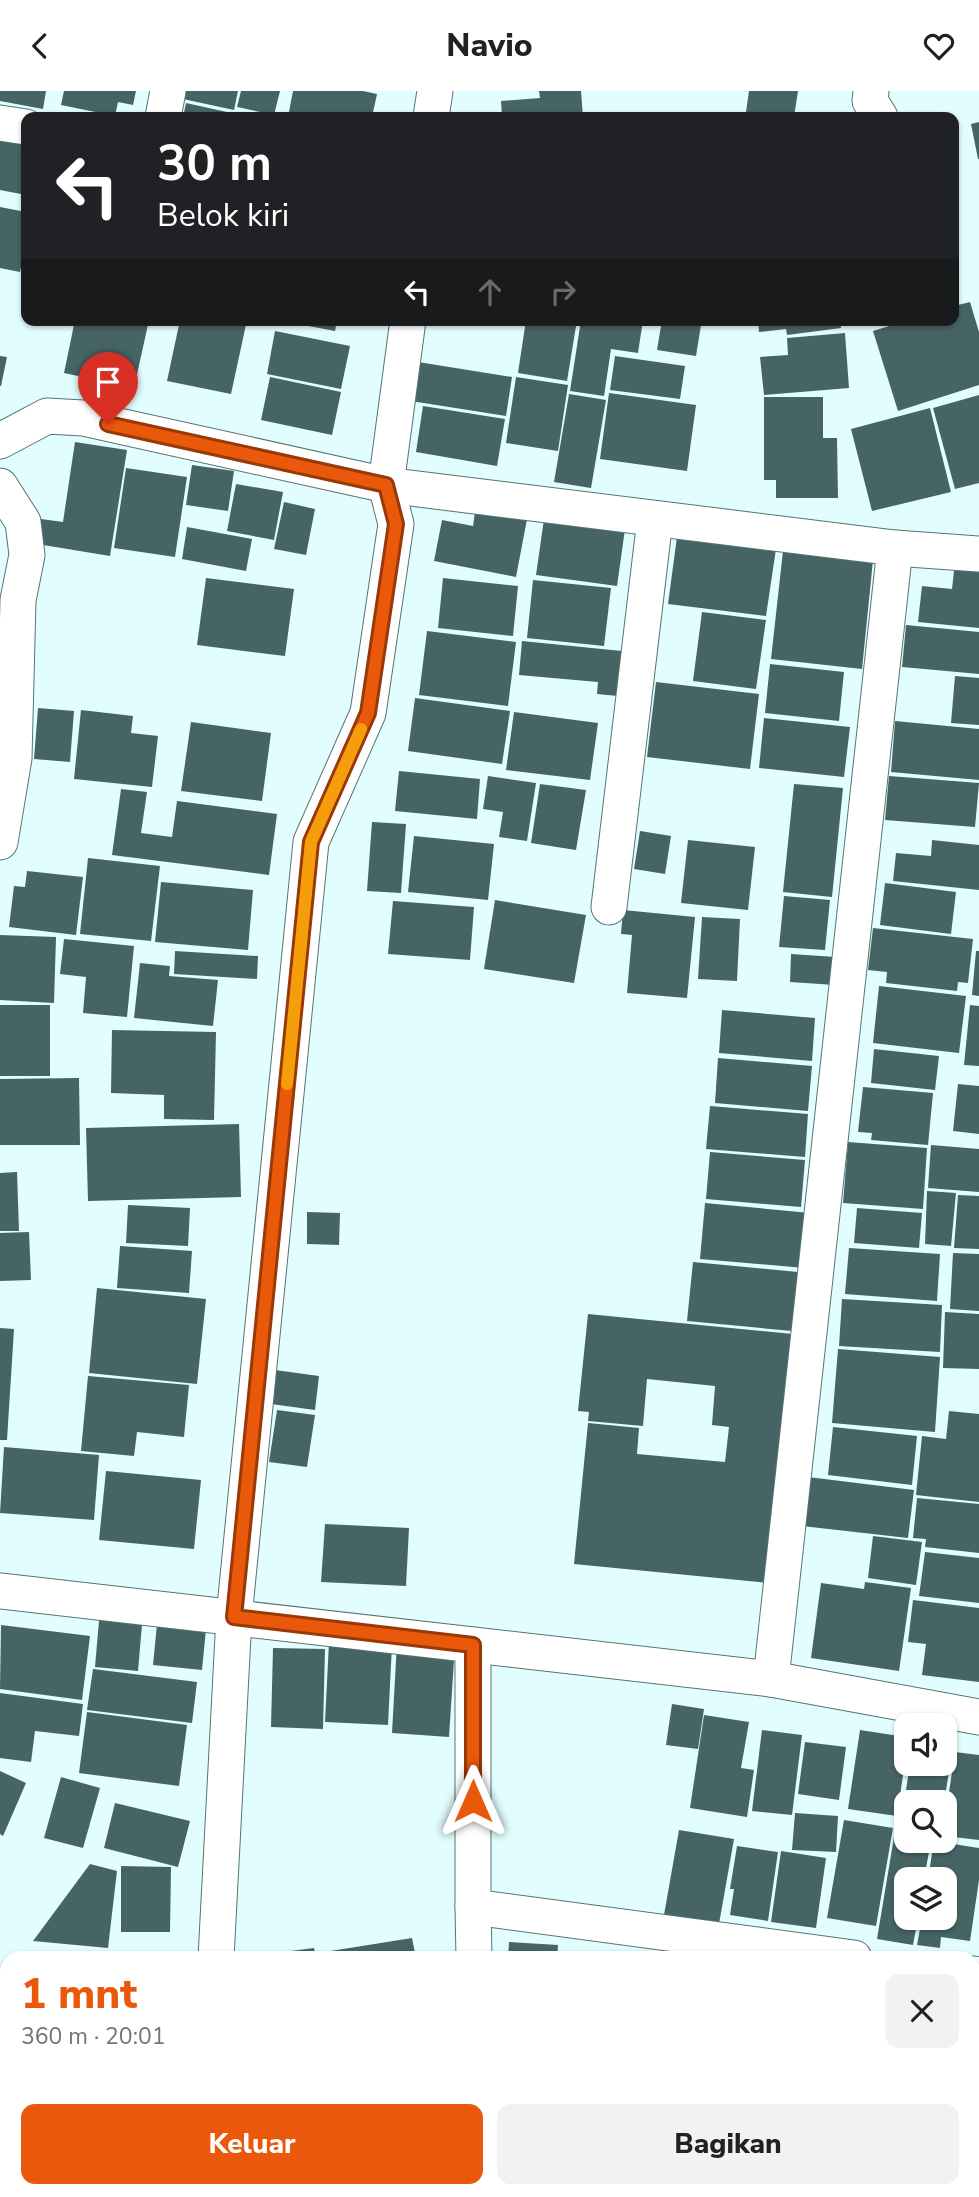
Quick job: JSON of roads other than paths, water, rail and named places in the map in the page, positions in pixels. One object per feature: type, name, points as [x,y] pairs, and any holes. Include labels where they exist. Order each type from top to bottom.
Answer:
[{"type":"street","points":[[164,112],[168,91]]},
{"type":"street","points":[[432,112],[435,91]]},
{"type":"street","points":[[871,91],[870,101],[877,112]]},
{"type":"street","points":[[0,123],[21,126]]},
{"type":"street","points":[[216,1951],[234,1617],[311,842],[368,713],[396,524],[386,485],[407,326]]},
{"type":"street","points":[[0,441],[47,416],[83,418],[386,485],[895,548],[979,554]]},
{"type":"street","points":[[0,486],[23,522],[27,555],[18,600],[14,758],[0,842]]},
{"type":"street","points":[[609,907],[655,519]]},
{"type":"street","points":[[771,1679],[895,548]]},
{"type":"street","points":[[0,1591],[771,1679],[979,1717]]},
{"type":"street","points":[[473,1645],[474,1951]]},
{"type":"street","points":[[473,1907],[802,1951]]}]
